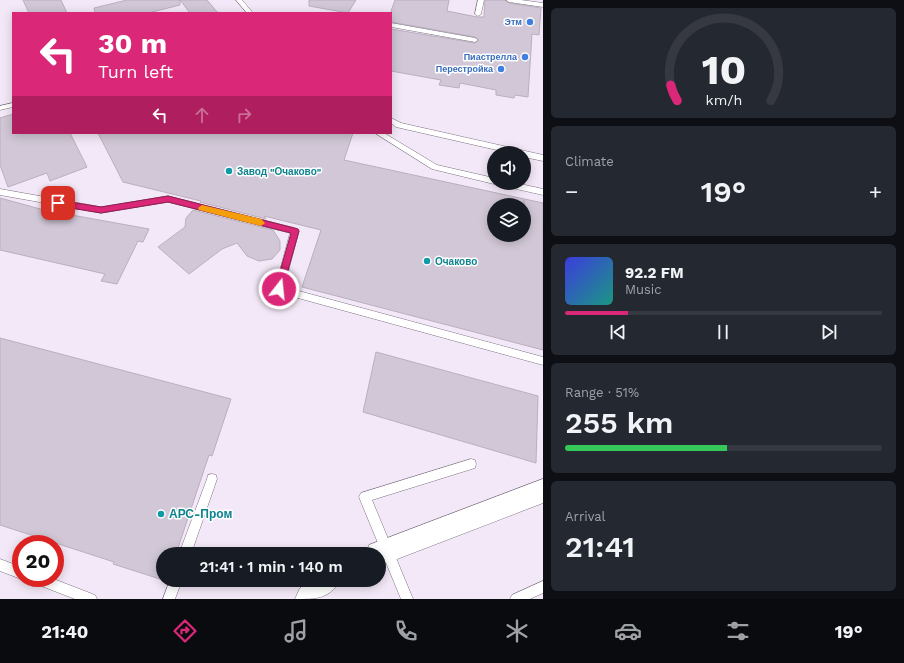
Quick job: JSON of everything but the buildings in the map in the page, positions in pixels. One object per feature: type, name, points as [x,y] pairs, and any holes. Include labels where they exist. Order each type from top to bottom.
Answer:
[{"type":"street","points":[[386,550],[543,491]]},
{"type":"street","points":[[308,599],[318,587]]},
{"type":"lane","points":[[239,0],[249,12]]},
{"type":"lane","points":[[478,14],[481,0]]},
{"type":"lane","points":[[509,0],[543,5]]},
{"type":"lane","points":[[392,25],[475,40]]},
{"type":"lane","points":[[0,108],[12,105]]},
{"type":"lane","points":[[392,121],[398,125],[490,146]]},
{"type":"lane","points":[[381,134],[435,167],[487,179]]},
{"type":"lane","points":[[531,155],[543,158]]},
{"type":"lane","points":[[531,189],[543,192]]},
{"type":"lane","points":[[0,192],[101,210],[168,199],[295,231],[279,289],[543,361]]},
{"type":"lane","points":[[380,547],[365,497],[471,464]]},
{"type":"lane","points":[[188,547],[212,479]]},
{"type":"lane","points":[[386,560],[407,599]]},
{"type":"lane","points":[[0,565],[12,570]]},
{"type":"lane","points":[[59,587],[91,599]]},
{"type":"lane","points":[[169,599],[173,587]]},
{"type":"lane","points":[[516,599],[543,587]]},
{"type":"slow traffic","points":[[202,208],[261,223]]},
{"type":"place","name":"Этм","points":[[530,22]]},
{"type":"place","name":"Пиастрелла","points":[[525,57]]},
{"type":"place","name":"Перестройка","points":[[501,69]]},
{"type":"place","name":"Завод \"Очаково\"","points":[[229,171]]},
{"type":"place","name":"Очаково","points":[[427,261]]},
{"type":"place","name":"АРС-Пром","points":[[161,514]]},
{"type":"route","points":[[58,203],[101,210],[168,199],[295,231],[279,289]]}]
